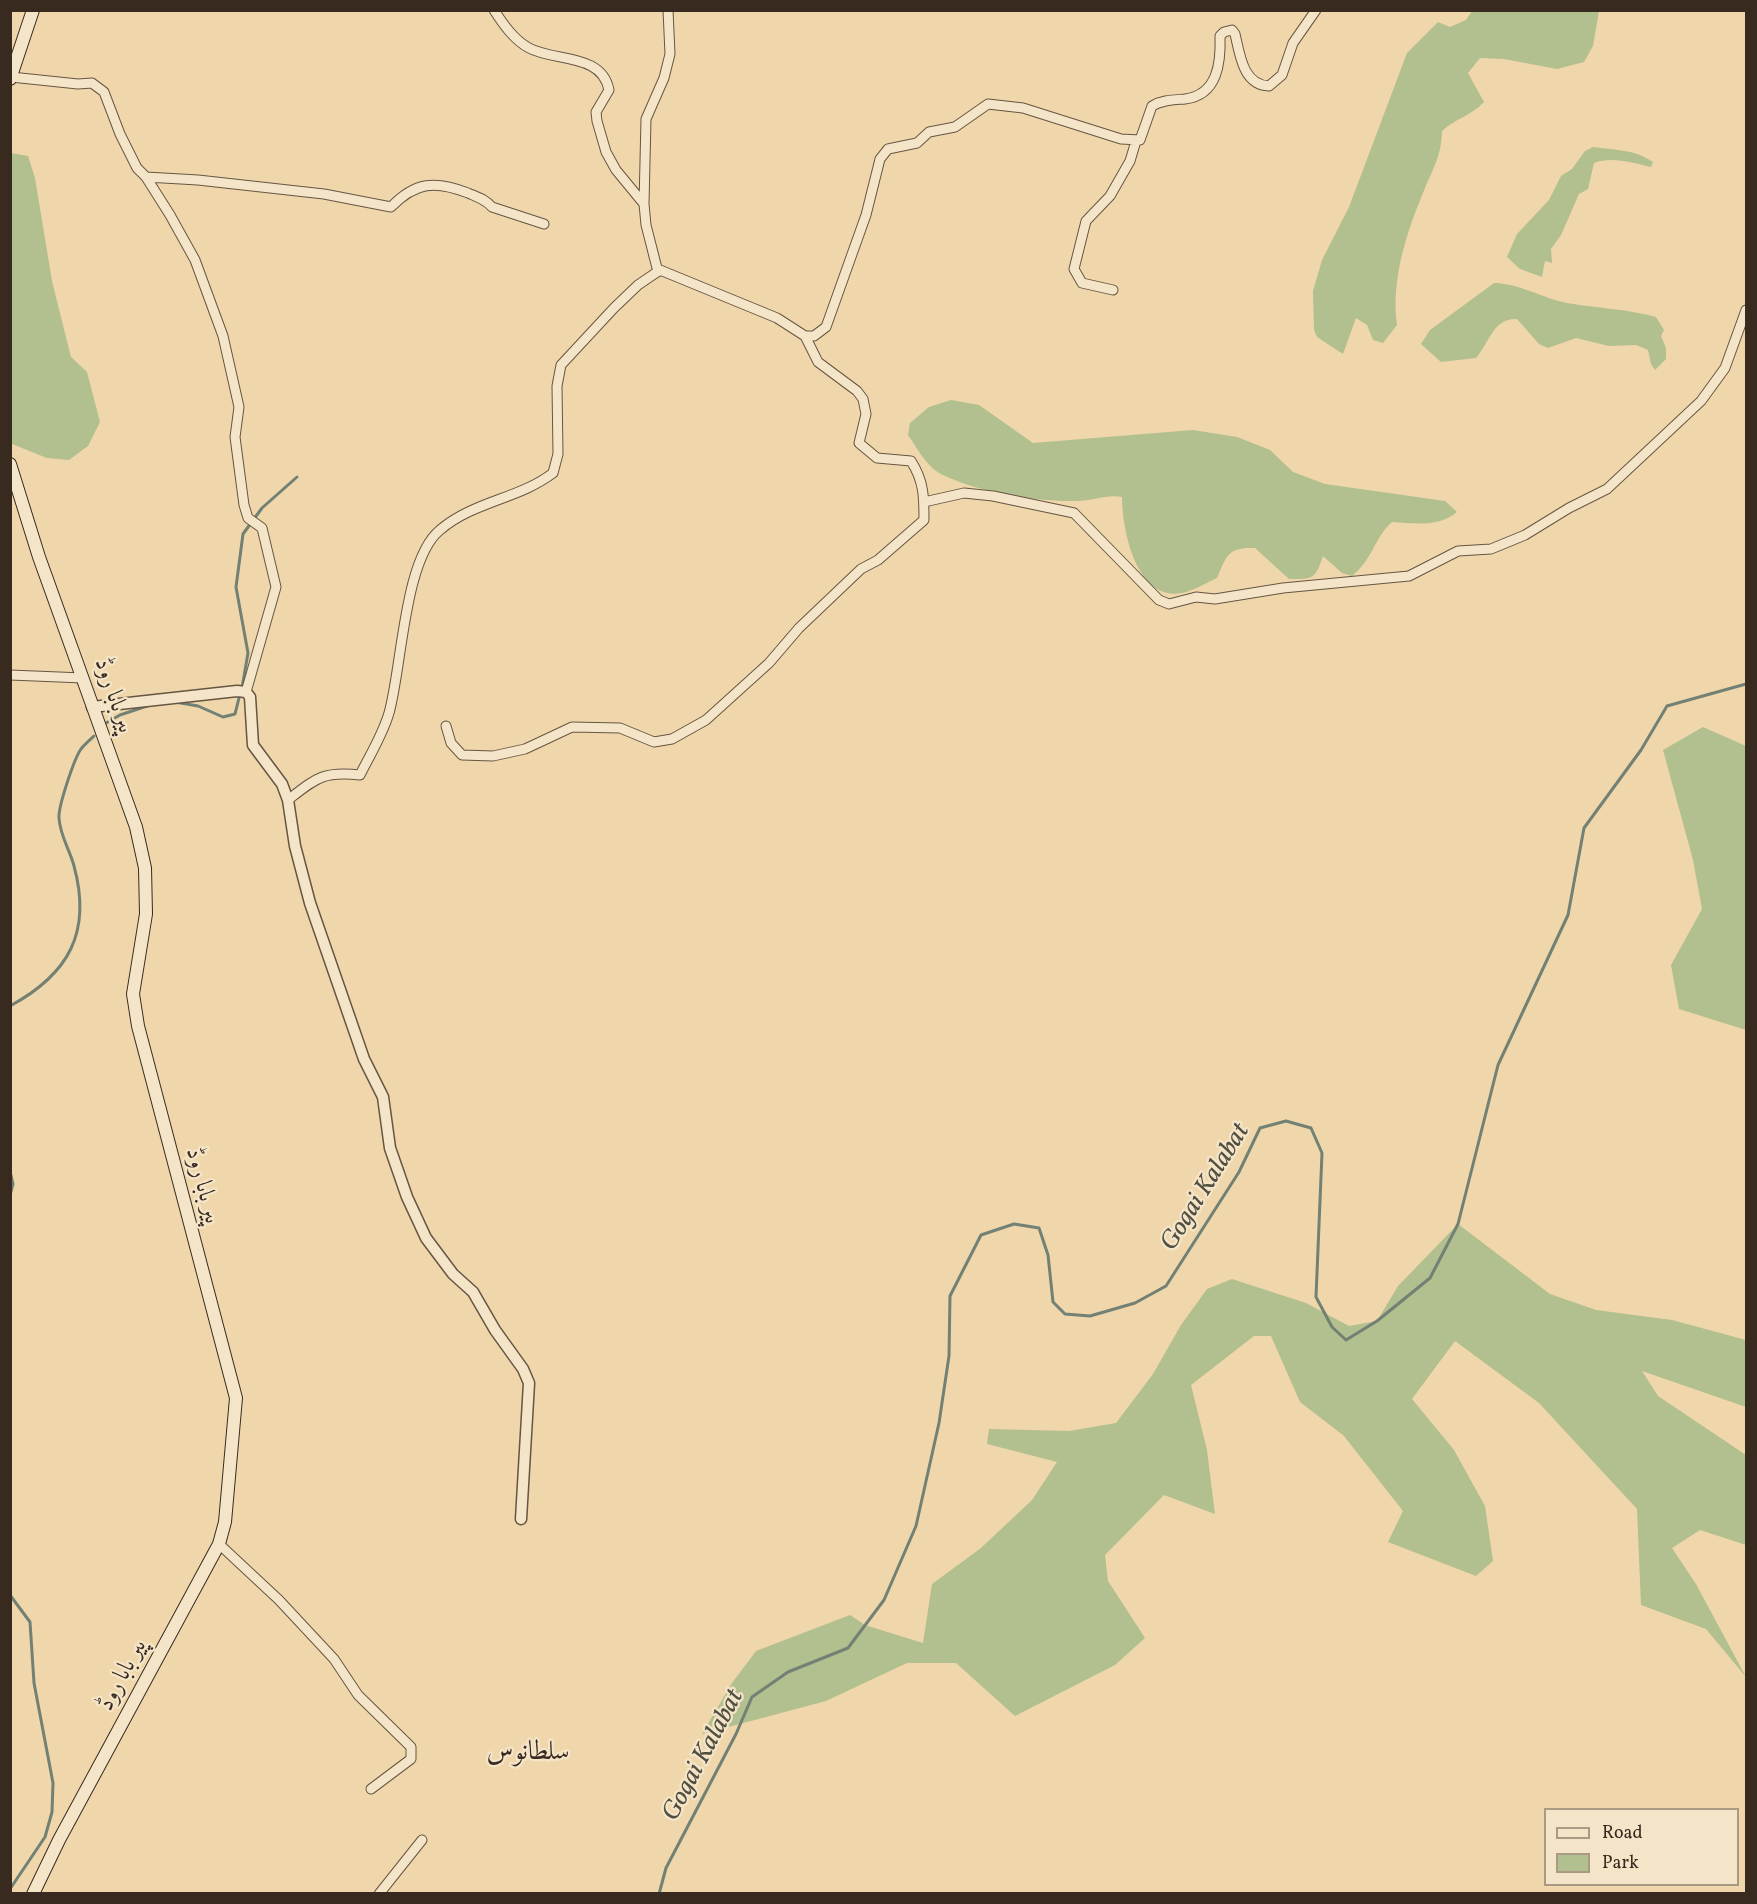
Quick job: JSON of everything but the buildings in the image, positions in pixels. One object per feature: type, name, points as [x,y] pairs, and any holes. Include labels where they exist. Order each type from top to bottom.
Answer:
[{"type":"main road","points":[[11,78],[33,10]]},
{"type":"main road","name":"پیر بابا روڈ","points":[[10,464],[39,558],[135,827],[145,868],[146,914],[133,994],[138,1026],[236,1398],[225,1522],[219,1544],[59,1840],[33,1893]]},
{"type":"street","points":[[494,10],[505,27],[528,48],[589,64],[600,71],[608,81],[609,90],[596,112],[606,152],[616,170],[644,204]]},
{"type":"street","points":[[658,272],[644,204],[646,118],[664,78],[670,54],[668,10]]},
{"type":"street","points":[[805,336],[814,336],[826,327],[866,215],[880,159],[888,149],[916,143],[929,132],[938,129],[955,128],[988,104],[1023,108],[1121,139],[1140,140],[1152,106],[1169,100],[1188,99],[1209,87],[1217,74],[1221,60],[1220,36],[1224,32],[1232,30],[1235,34],[1242,65],[1251,79],[1260,86],[1269,86],[1282,75],[1293,43],[1316,10]]},
{"type":"street","points":[[11,78],[78,84],[92,83],[104,92],[124,143],[137,168],[146,177],[195,260],[223,336],[239,407],[235,437],[237,465],[248,518],[262,528],[276,586],[245,692]]},
{"type":"street","points":[[1113,290],[1082,283],[1074,269],[1075,258],[1086,221],[1110,196],[1130,161],[1136,141]]},
{"type":"street","points":[[146,177],[198,180],[324,194],[391,207],[406,192],[438,183],[486,200],[492,207],[544,224]]},
{"type":"street","points":[[288,800],[316,778],[339,773],[360,775],[389,714],[400,648],[422,556],[438,531],[468,510],[536,486],[553,472],[558,454],[557,386],[561,365],[614,308],[638,285],[658,272],[674,275],[695,287],[777,318],[805,336],[818,362],[857,391],[863,399],[866,414],[858,443],[877,458],[911,461],[920,475],[924,520],[878,560],[861,569],[799,628],[769,663],[706,720],[672,739],[654,742],[620,728],[572,727],[525,749],[494,756],[462,755],[450,743],[446,726]]},
{"type":"street","points":[[924,502],[964,494],[993,496],[1074,513],[1159,600],[1169,604],[1196,597],[1215,599],[1284,588],[1409,576],[1458,551],[1491,549],[1525,535],[1569,508],[1607,489],[1701,400],[1725,368],[1746,310]]},
{"type":"street","points":[[10,675],[83,678]]},
{"type":"street","points":[[245,692],[250,697],[253,745],[282,784],[288,800],[310,903],[364,1059],[382,1097],[390,1148],[407,1197],[426,1238],[453,1274],[473,1292],[530,1383],[521,1519]]},
{"type":"street","points":[[92,707],[245,692]]},
{"type":"street","points":[[219,1544],[265,1587],[334,1659],[358,1695],[411,1747],[411,1759],[371,1789]]},
{"type":"street","points":[[379,1893],[422,1840]]},
{"type":"green space","points":[[1472,11],[1599,11],[1593,46],[1584,62],[1557,69],[1504,59],[1480,58],[1468,73],[1484,102],[1442,131],[1438,156],[1411,225],[1401,258],[1396,291],[1397,325],[1383,343],[1373,340],[1367,325],[1356,318],[1343,354],[1317,337],[1314,330],[1313,291],[1322,260],[1349,207],[1407,53],[1438,22],[1450,27],[1466,20]]},
{"type":"green space","points":[[1593,147],[1631,152],[1653,162],[1651,167],[1615,160],[1594,163],[1588,189],[1579,194],[1561,235],[1551,249],[1552,263],[1545,261],[1542,277],[1520,269],[1507,257],[1517,234],[1549,200],[1561,176],[1572,169],[1585,151]]},
{"type":"green space","points":[[11,153],[28,156],[35,178],[52,281],[71,357],[87,372],[100,422],[88,446],[69,460],[47,458],[12,444],[11,440]]},
{"type":"green space","points":[[1494,283],[1522,288],[1567,303],[1656,317],[1664,330],[1661,336],[1666,348],[1666,359],[1655,370],[1648,350],[1636,345],[1609,346],[1576,338],[1548,348],[1539,344],[1517,319],[1502,322],[1476,358],[1441,362],[1421,344],[1430,330]]},
{"type":"green space","points":[[951,400],[979,405],[1033,443],[1193,430],[1237,437],[1270,450],[1293,472],[1325,484],[1445,501],[1457,512],[1434,522],[1392,522],[1381,535],[1365,563],[1352,576],[1342,573],[1323,556],[1315,574],[1303,579],[1289,579],[1255,548],[1246,548],[1234,551],[1226,558],[1217,578],[1187,592],[1166,593],[1153,586],[1143,575],[1135,560],[1125,527],[1122,497],[1111,496],[1077,501],[1025,498],[972,486],[941,474],[931,467],[908,435],[910,423],[929,407]]},
{"type":"green space","points":[[1703,727],[1746,746],[1746,1030],[1679,1009],[1671,965],[1702,909],[1693,860],[1663,750]]},
{"type":"green space","points":[[1458,1224],[1550,1294],[1596,1310],[1672,1320],[1746,1340],[1746,1407],[1642,1371],[1658,1396],[1746,1455],[1746,1545],[1700,1530],[1672,1548],[1696,1584],[1746,1677],[1706,1629],[1641,1605],[1637,1509],[1539,1403],[1455,1341],[1412,1399],[1454,1450],[1485,1506],[1493,1561],[1476,1576],[1388,1542],[1403,1511],[1344,1436],[1300,1402],[1271,1336],[1254,1336],[1191,1385],[1207,1450],[1215,1514],[1164,1495],[1105,1555],[1108,1581],[1145,1638],[1115,1665],[1015,1716],[956,1663],[907,1663],[826,1701],[702,1734],[732,1683],[756,1651],[850,1615],[865,1625],[923,1643],[932,1584],[981,1548],[1032,1500],[1057,1462],[987,1444],[989,1429],[1069,1431],[1116,1423],[1153,1374],[1181,1325],[1207,1289],[1232,1279],[1306,1303],[1349,1326],[1377,1321],[1398,1286]]},
{"type":"waterway","points":[[242,688],[248,653],[236,587],[243,534],[262,508],[297,477]]},
{"type":"waterway","name":"Gogai Kalabat","points":[[659,1894],[666,1868],[736,1734],[752,1697],[788,1672],[848,1648],[884,1600],[916,1526],[939,1423],[949,1356],[950,1296],[981,1235],[1014,1224],[1039,1228],[1048,1255],[1053,1302],[1065,1314],[1090,1316],[1135,1303],[1166,1286],[1239,1172],[1260,1128],[1286,1121],[1311,1128],[1322,1153],[1316,1297],[1332,1327],[1346,1340],[1377,1321],[1430,1278],[1458,1224],[1498,1065],[1568,915],[1584,828],[1641,750],[1667,706],[1746,684]]},
{"type":"waterway","points":[[175,702],[198,706],[223,717],[235,714],[240,694]]},
{"type":"waterway","points":[[106,723],[120,715],[150,705]]},
{"type":"waterway","points":[[10,1006],[30,994],[61,965],[71,949],[77,931],[80,911],[79,890],[72,860],[61,831],[59,812],[78,754],[94,736]]},
{"type":"waterway","points":[[10,1171],[13,1184],[10,1195]]},
{"type":"waterway","points":[[10,1595],[30,1622],[34,1683],[53,1783],[52,1812],[45,1837],[10,1889]]},
{"type":"district","name":"سلطانوس","points":[[528,1754]]}]
